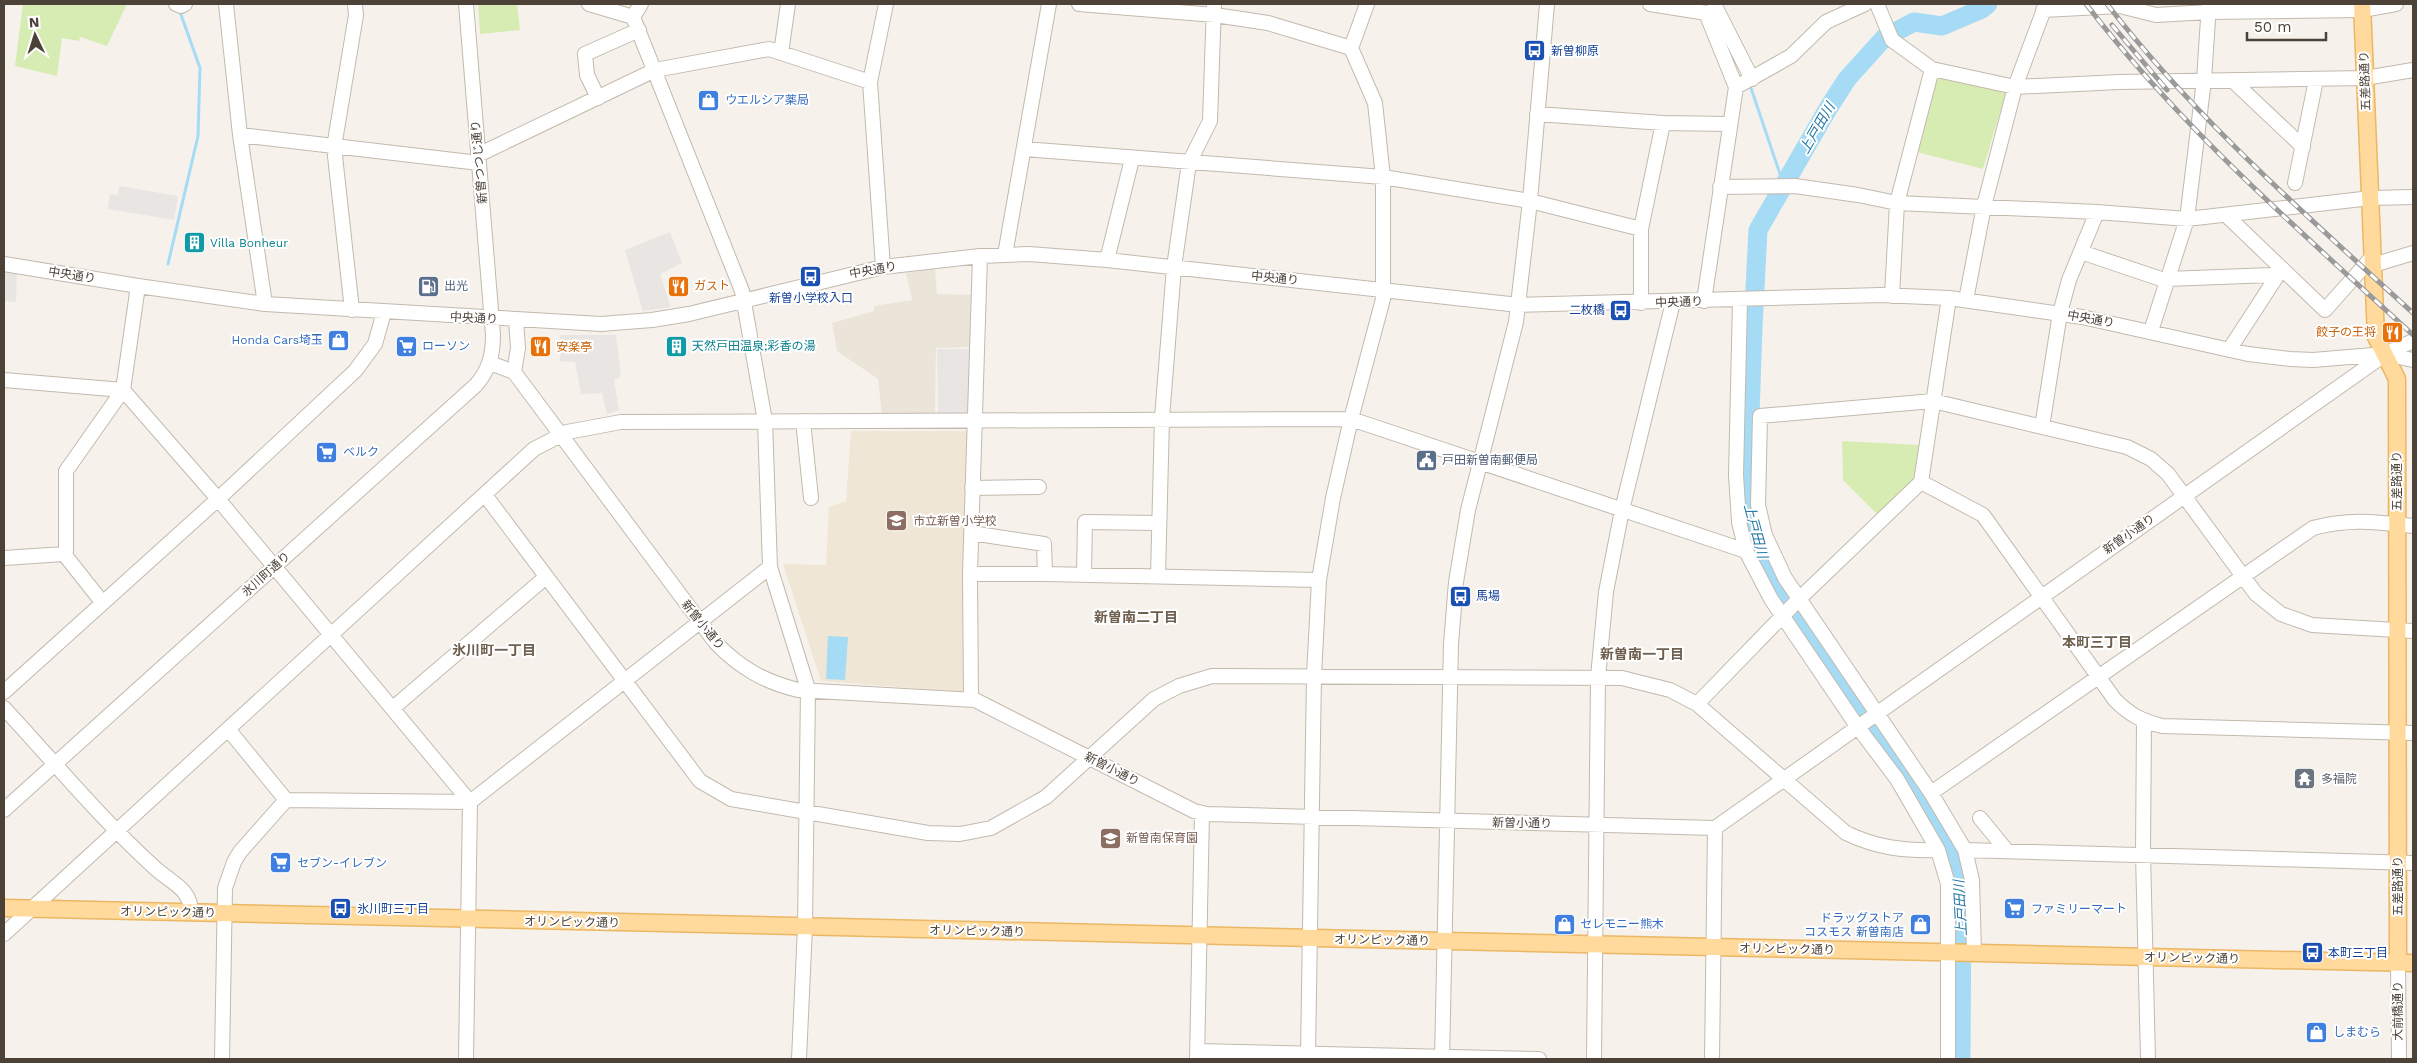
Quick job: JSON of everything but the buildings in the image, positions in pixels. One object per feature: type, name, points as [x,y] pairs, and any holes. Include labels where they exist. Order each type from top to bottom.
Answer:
[{"type":"main road","name":"五差路通り","points":[[2362,7],[2376,337],[2397,379],[2405,525],[2406,963]]},
{"type":"main road","name":"オリンピック通り","points":[[4,908],[2406,963]]},
{"type":"street","points":[[176,4],[181,6],[185,4]]},
{"type":"street","points":[[226,4],[240,135],[265,304]]},
{"type":"street","points":[[352,310],[334,147],[356,15],[355,4]]},
{"type":"street","name":"新曽つつじ通り","points":[[466,4],[492,319]]},
{"type":"street","points":[[589,4],[636,23]]},
{"type":"street","points":[[641,4],[636,23],[742,290],[765,421],[770,567],[808,690],[808,812],[799,1059]]},
{"type":"street","points":[[781,53],[788,4]]},
{"type":"street","points":[[883,267],[870,82],[886,4]]},
{"type":"street","points":[[1005,255],[1049,4]]},
{"type":"street","points":[[1079,4],[1214,9],[1268,22],[1351,48]]},
{"type":"street","points":[[1308,1054],[1314,676],[1319,580],[1333,498],[1382,299],[1383,177],[1376,103],[1351,48],[1367,4]]},
{"type":"street","points":[[1442,1058],[1451,677],[1456,582],[1468,510],[1518,305],[1530,201],[1547,4]]},
{"type":"street","points":[[1650,4],[1713,10]]},
{"type":"street","points":[[1736,87],[1791,56],[1826,22],[1865,4]]},
{"type":"street","points":[[1877,4],[1890,35],[1932,69],[2015,87],[2204,80],[2365,78],[2413,70]]},
{"type":"street","points":[[1966,300],[1984,206],[2015,87],[2044,7],[2120,6],[2156,15],[2209,8],[2362,7],[2396,4]]},
{"type":"street","points":[[2150,332],[2187,219],[2204,80],[2209,8]]},
{"type":"street","points":[[1158,576],[1162,418],[1174,267],[1189,163],[1210,121],[1214,9]]},
{"type":"street","points":[[1713,10],[1752,79]]},
{"type":"street","points":[[1704,301],[1736,87],[1713,10]]},
{"type":"street","points":[[598,98],[587,74],[585,54],[636,23]]},
{"type":"street","points":[[240,135],[334,147],[479,159],[655,70],[769,49],[870,82]]},
{"type":"street","points":[[1892,296],[1897,203],[1932,69]]},
{"type":"street","points":[[2232,80],[2302,147]]},
{"type":"street","points":[[2296,183],[2316,80]]},
{"type":"street","points":[[1538,114],[1663,123],[1730,124]]},
{"type":"street","points":[[1641,303],[1641,229],[1663,123]]},
{"type":"street","points":[[1024,150],[1383,177],[1530,201],[1641,229]]},
{"type":"street","points":[[1107,260],[1132,159]]},
{"type":"street","points":[[1720,186],[1791,186],[1858,195],[1897,203],[2097,212],[2187,219],[2370,198],[2413,197]]},
{"type":"street","points":[[2042,427],[2060,313],[2069,280],[2097,212]]},
{"type":"street","points":[[2226,215],[2324,310],[2373,261],[2413,253]]},
{"type":"street","points":[[2081,252],[2167,280],[2272,275],[2281,270]]},
{"type":"street","name":"中央通り","points":[[4,264],[265,304],[492,319],[622,324],[671,318],[883,267],[980,256],[1059,255],[1518,305],[1892,296],[1949,298],[2060,313],[2229,350],[2301,360],[2385,354],[2413,340]]},
{"type":"street","points":[[971,699],[970,574],[980,256]]},
{"type":"street","points":[[2229,350],[2281,270]]},
{"type":"street","points":[[64,554],[66,552],[66,471],[123,390],[138,286]]},
{"type":"street","points":[[1697,704],[1799,598],[1920,482],[1949,298]]},
{"type":"street","points":[[1744,300],[1736,475],[1739,522],[1746,551],[1771,599],[1897,779],[1938,850],[1948,884],[1950,953],[1948,1059]]},
{"type":"street","points":[[1594,1059],[1598,677],[1606,592],[1622,510],[1673,302]]},
{"type":"street","points":[[4,692],[102,602],[218,500],[355,371],[375,344],[384,312]]},
{"type":"street","name":"氷川町通り","points":[[4,810],[476,385],[490,363],[493,342],[492,319]]},
{"type":"street","points":[[490,363],[514,372],[518,348],[516,320]]},
{"type":"street","points":[[2385,354],[2413,360]]},
{"type":"street","name":"新曽小通り","points":[[1858,725],[2385,354]]},
{"type":"street","name":"新曽小通り","points":[[514,372],[699,622],[725,653],[746,670],[771,682],[798,690],[971,699],[1202,813],[1715,828]]},
{"type":"street","points":[[4,380],[123,390],[218,500],[470,802],[466,1059]]},
{"type":"street","points":[[1973,953],[1972,880],[1965,850],[1931,793],[1874,713],[1799,598],[1774,557],[1765,535],[1758,505],[1760,416],[1933,402],[2127,447],[2151,459],[2168,474],[2256,594],[2281,614],[2312,625],[2405,630]]},
{"type":"street","points":[[4,934],[534,449],[560,435],[590,426],[616,423],[765,421],[974,422],[1162,418],[1351,419],[1746,551]]},
{"type":"street","points":[[803,421],[811,498]]},
{"type":"street","points":[[1920,482],[1983,515],[2043,596],[2098,676],[2126,712],[2144,721],[2162,726],[2405,733]]},
{"type":"street","points":[[972,488],[1038,487]]},
{"type":"street","points":[[484,495],[700,781],[731,799],[928,833],[960,834],[991,828],[1046,797],[1154,699],[1179,686],[1212,676],[1622,678],[1649,683],[1670,690],[1697,704],[1846,833],[1866,843],[1902,850],[1938,850]]},
{"type":"street","points":[[1931,793],[2313,528],[2336,522],[2358,520],[2405,525]]},
{"type":"street","points":[[1084,574],[1085,522],[1159,523]]},
{"type":"street","points":[[971,533],[1044,544],[1045,574]]},
{"type":"street","points":[[4,558],[64,554]]},
{"type":"street","points":[[64,554],[102,602]]},
{"type":"street","points":[[286,800],[470,802],[625,683],[770,567]]},
{"type":"street","points":[[970,574],[1084,574],[1319,580]]},
{"type":"street","points":[[393,708],[546,577]]},
{"type":"street","points":[[4,708],[116,830],[160,873],[183,890],[190,899],[191,913]]},
{"type":"street","points":[[2144,721],[2143,854],[2148,1059]]},
{"type":"street","points":[[1712,1059],[1715,828],[1858,725]]},
{"type":"street","points":[[228,729],[286,800]]},
{"type":"street","points":[[222,1059],[223,914],[225,888],[234,862],[286,800]]},
{"type":"street","points":[[1202,813],[1197,1055],[1308,1054],[1539,1059]]},
{"type":"street","points":[[1980,818],[2007,851]]},
{"type":"street","points":[[1965,850],[2406,863]]},
{"type":"street","name":"大前橋通り","points":[[2399,1059],[2406,963]]},
{"type":"shaded area","points":[[119,186],[178,196],[174,220],[108,209],[110,194],[118,195]]},
{"type":"shaded area","points":[[670,232],[682,263],[660,274],[671,307],[643,311],[625,250]]},
{"type":"shaded area","points":[[935,269],[937,294],[977,295],[974,347],[936,348],[935,415],[882,416],[878,379],[837,351],[832,323],[874,311],[874,306],[912,300],[906,273]]},
{"type":"shaded area","points":[[4,271],[17,272],[16,302],[4,301]]},
{"type":"shaded area","points":[[560,335],[616,335],[621,376],[614,380],[619,410],[607,414],[602,393],[581,394],[575,362],[560,361]]},
{"type":"shaded area","points":[[937,349],[974,349],[972,415],[938,416]]},
{"type":"shaded area","points":[[851,431],[969,431],[964,692],[821,681],[783,564],[826,565],[829,507],[846,501]]},
{"type":"green space","points":[[23,4],[127,4],[107,46],[80,37],[79,41],[62,38],[57,76],[15,66]]},
{"type":"green space","points":[[478,4],[517,4],[520,30],[480,34]]},
{"type":"green space","points":[[1937,74],[2007,89],[1983,169],[1913,151]]},
{"type":"green space","points":[[1842,441],[1920,445],[1914,479],[1878,515],[1843,480]]},
{"type":"water","points":[[828,636],[848,637],[845,680],[826,679]]},
{"type":"waterway","name":"上戸田川","points":[[1961,1059],[1962,901],[1957,863],[1924,804],[1774,582],[1762,559],[1747,504],[1758,230],[1847,79],[1884,38],[1914,22],[1942,26],[1982,9],[1988,4]]},
{"type":"waterway","points":[[168,264],[198,136],[200,68],[179,9]]},
{"type":"waterway","points":[[1751,88],[1783,183]]},
{"type":"railway","points":[[2086,4],[2123,50],[2201,136],[2284,217],[2413,335]]},
{"type":"railway","points":[[2107,4],[2177,87],[2253,165],[2413,313]]},
{"type":"railway","points":[[2112,25],[2167,90]]},
{"type":"place","name":"新曽柳原","points":[[1535,51]]},
{"type":"place","name":"ウエルシア薬局","points":[[709,100]]},
{"type":"place","name":"Villa Bonheur","points":[[194,243]]},
{"type":"place","name":"新曽小学校入口","points":[[811,277]]},
{"type":"place","name":"出光","points":[[428,286]]},
{"type":"place","name":"ガスト","points":[[678,286]]},
{"type":"place","name":"二枚橋","points":[[1621,310]]},
{"type":"place","name":"餃子の王将","points":[[2392,332]]},
{"type":"place","name":"Honda Cars埼玉","points":[[339,340]]},
{"type":"place","name":"ローソン","points":[[406,346]]},
{"type":"place","name":"天然戸田温泉;彩香の湯","points":[[676,346]]},
{"type":"place","name":"安楽亭","points":[[540,347]]},
{"type":"place","name":"ベルク","points":[[327,452]]},
{"type":"place","name":"戸田新曽南郵便局","points":[[1426,460]]},
{"type":"place","name":"市立新曽小学校","points":[[897,521]]},
{"type":"place","name":"馬場","points":[[1460,596]]},
{"type":"place","name":"多福院","points":[[2305,779]]},
{"type":"place","name":"新曽南保育園","points":[[1110,838]]},
{"type":"place","name":"セブン-イレブン","points":[[281,863]]},
{"type":"place","name":"氷川町三丁目","points":[[341,909]]},
{"type":"place","name":"ファミリーマート","points":[[2015,909]]},
{"type":"place","name":"セレモニー熊木","points":[[1564,924]]},
{"type":"place","name":"ドラッグストア コスモス 新曽南店","points":[[1920,925]]},
{"type":"place","name":"本町三丁目","points":[[2312,953]]},
{"type":"place","name":"しまむら","points":[[2317,1032]]},
{"type":"district","name":"新曽南二丁目","points":[[1136,617]]},
{"type":"district","name":"本町三丁目","points":[[2097,642]]},
{"type":"district","name":"氷川町一丁目","points":[[494,650]]},
{"type":"district","name":"新曽南一丁目","points":[[1642,654]]}]
